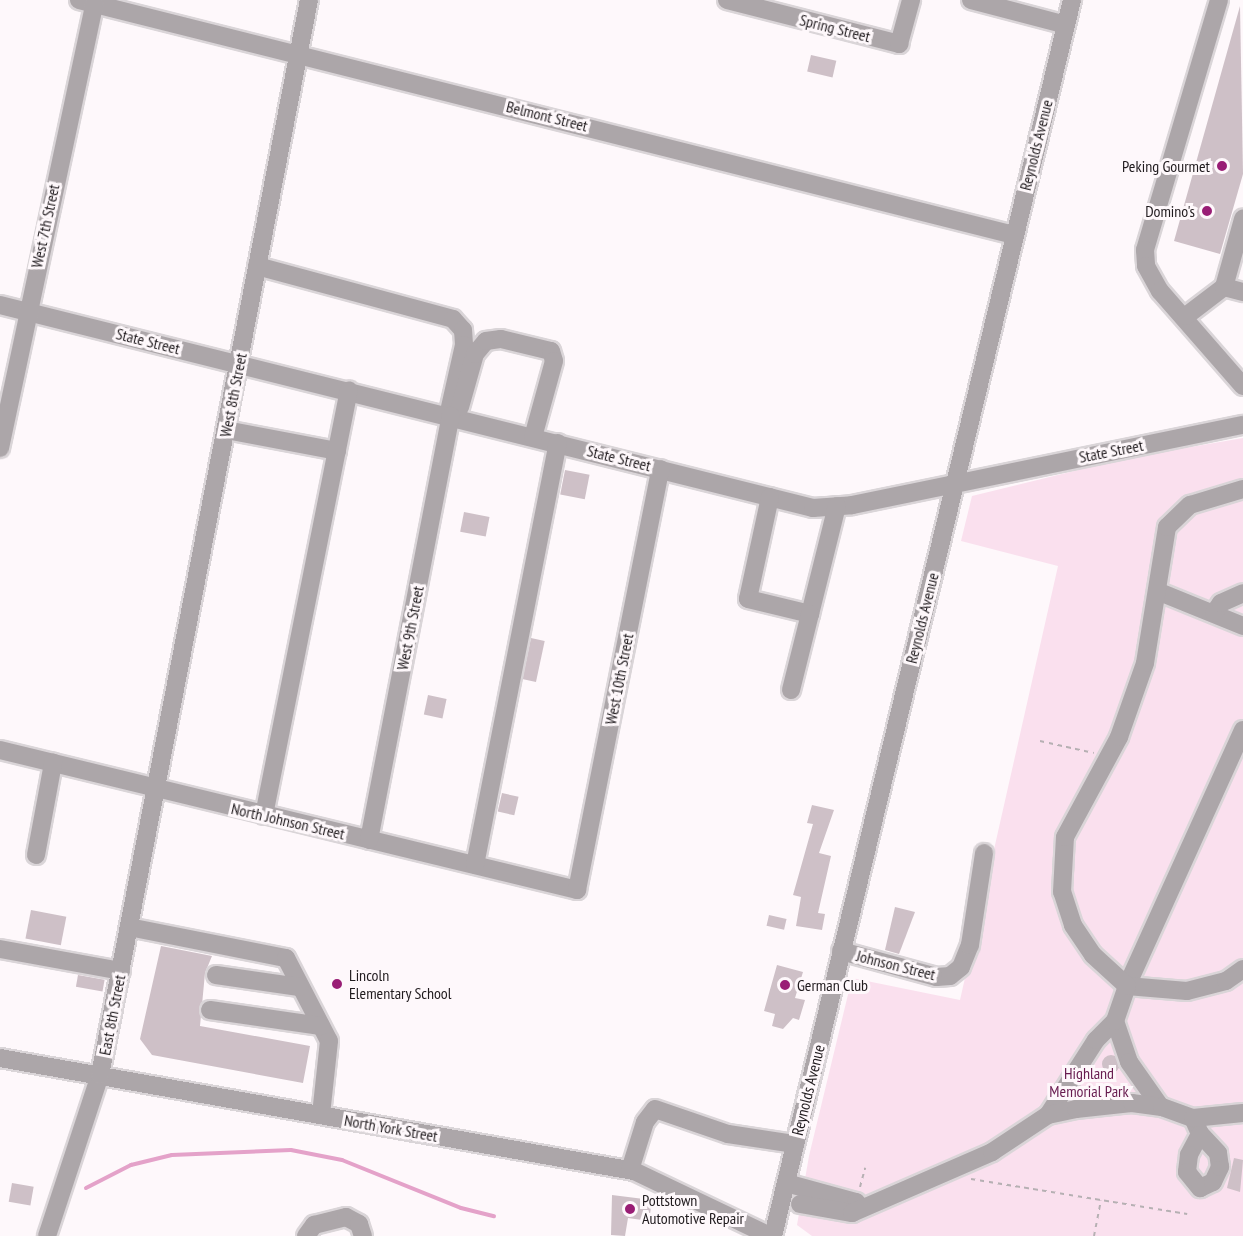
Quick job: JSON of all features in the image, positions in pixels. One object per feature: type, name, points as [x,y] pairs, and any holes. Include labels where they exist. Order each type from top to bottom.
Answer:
[{"type":"street","name":"West 8th Street","points":[[157,790],[309,0]]},
{"type":"street","name":"Spring Street","points":[[728,0],[899,44],[911,0]]},
{"type":"street","points":[[971,0],[1066,25]]},
{"type":"street","name":"Reynolds Avenue","points":[[771,1236],[786,1183],[1072,0]]},
{"type":"street","points":[[1219,0],[1146,250],[1151,279],[1186,316],[1243,386]]},
{"type":"street","name":"Belmont Street","points":[[86,2],[1014,234]]},
{"type":"street","name":"West 7th Street","points":[[0,448],[86,2]]},
{"type":"street","points":[[1186,316],[1224,287],[1243,219]]},
{"type":"street","points":[[257,266],[453,319],[463,330],[464,345],[452,416]]},
{"type":"street","points":[[1224,287],[1243,292]]},
{"type":"street","name":"State Street","points":[[0,305],[349,390],[813,508],[837,506],[1243,425]]},
{"type":"street","points":[[452,416],[480,345],[493,338],[543,349],[550,351],[554,361],[533,437]]},
{"type":"street","points":[[264,815],[349,390]]},
{"type":"street","name":"West 9th Street","points":[[369,840],[452,416]]},
{"type":"street","points":[[226,430],[337,451]]},
{"type":"street","points":[[474,865],[558,443]]},
{"type":"street","name":"West 10th Street","points":[[577,890],[660,469]]},
{"type":"street","points":[[1243,489],[1190,505],[1172,520],[1165,534],[1158,591],[1145,663],[1108,757],[1065,837],[1062,892],[1082,941],[1127,986],[1187,991],[1226,981],[1243,969]]},
{"type":"street","points":[[770,496],[748,599],[810,614]]},
{"type":"street","points":[[791,690],[837,506]]},
{"type":"street","points":[[1158,591],[1243,626]]},
{"type":"street","points":[[1214,613],[1221,603],[1243,592]]},
{"type":"street","points":[[1048,1115],[1096,1040],[1115,1021],[1127,986],[1243,730]]},
{"type":"street","name":"North Johnson Street","points":[[0,750],[157,790],[577,890]]},
{"type":"street","points":[[36,855],[53,763]]},
{"type":"street","name":"East 8th Street","points":[[47,1236],[100,1075],[157,790]]},
{"type":"street","name":"Johnson Street","points":[[842,951],[937,977],[950,976],[961,967],[970,945],[984,853]]},
{"type":"street","points":[[129,927],[286,958],[329,1041],[321,1115]]},
{"type":"street","points":[[0,949],[121,971]]},
{"type":"street","points":[[216,975],[299,987]]},
{"type":"street","points":[[210,1010],[321,1026]]},
{"type":"street","points":[[1115,1021],[1129,1062],[1160,1106]]},
{"type":"street","name":"North York Street","points":[[0,1058],[630,1170],[771,1236]]},
{"type":"street","points":[[800,1204],[841,1213],[942,1175],[1004,1145],[1048,1115],[1103,1104],[1160,1106],[1197,1126],[1243,1113]]},
{"type":"street","points":[[630,1170],[645,1122],[655,1109],[728,1134],[795,1144]]},
{"type":"street","points":[[786,1183],[859,1205]]},
{"type":"street","points":[[306,1236],[314,1225],[346,1217],[359,1224],[363,1236]]},
{"type":"path","points":[[1040,741],[1108,757]]},
{"type":"path","points":[[859,1205],[865,1168]]},
{"type":"path","points":[[942,1175],[1187,1214]]},
{"type":"path","points":[[1094,1236],[1101,1201]]},
{"type":"green space","name":"Highland Memorial Park","points":[[1243,438],[1243,1236],[812,1236],[797,1225],[809,1156],[852,978],[960,1000],[1058,566],[961,541],[972,496],[1127,458]]},
{"type":"building","points":[[1240,6],[1243,174],[1220,254],[1174,241]]},
{"type":"building","points":[[811,55],[836,61],[833,77],[807,72]]},
{"type":"building","points":[[565,470],[590,475],[585,499],[560,495]]},
{"type":"building","points":[[464,512],[490,517],[486,537],[460,532]]},
{"type":"building","points":[[531,638],[545,641],[536,682],[522,679]]},
{"type":"building","points":[[428,695],[447,699],[442,719],[424,715]]},
{"type":"building","points":[[502,793],[519,797],[514,815],[498,812]]},
{"type":"building","points":[[812,805],[834,810],[819,853],[831,856],[818,913],[825,914],[822,930],[796,926],[801,897],[793,895],[813,824],[807,823]]},
{"type":"building","points":[[895,907],[915,912],[899,954],[885,950]]},
{"type":"building","points":[[31,910],[66,917],[61,945],[25,938]]},
{"type":"building","points":[[769,915],[787,919],[784,930],[767,926]]},
{"type":"building","points":[[161,946],[212,956],[205,973],[200,1026],[310,1046],[303,1083],[152,1055],[140,1039]]},
{"type":"building","name":"German Club","points":[[777,965],[803,972],[795,998],[805,1000],[799,1020],[793,1018],[783,1029],[772,1026],[775,1014],[764,1011]]},
{"type":"building","points":[[78,975],[105,980],[103,992],[76,987]]},
{"type":"building","points":[[1107,1055],[1115,1055],[1120,1060],[1118,1071],[1107,1073],[1102,1068],[1102,1060]]},
{"type":"building","points":[[1234,1158],[1243,1160],[1240,1192],[1227,1188]]},
{"type":"building","points":[[12,1183],[34,1187],[30,1206],[9,1202]]},
{"type":"building","points":[[612,1195],[652,1200],[649,1221],[628,1218],[625,1236],[611,1235]]},
{"type":"waterway","points":[[86,1188],[131,1165],[172,1155],[291,1150],[342,1160],[461,1208],[494,1216]]},
{"type":"place","name":"Peking Gourmet","points":[[1222,166]]},
{"type":"place","name":"Domino's","points":[[1207,211]]},
{"type":"place","name":"Lincoln Elementary School","points":[[337,984]]},
{"type":"place","name":"German Club","points":[[785,985]]},
{"type":"place","name":"Pottstown Automotive Repair","points":[[630,1209]]}]
